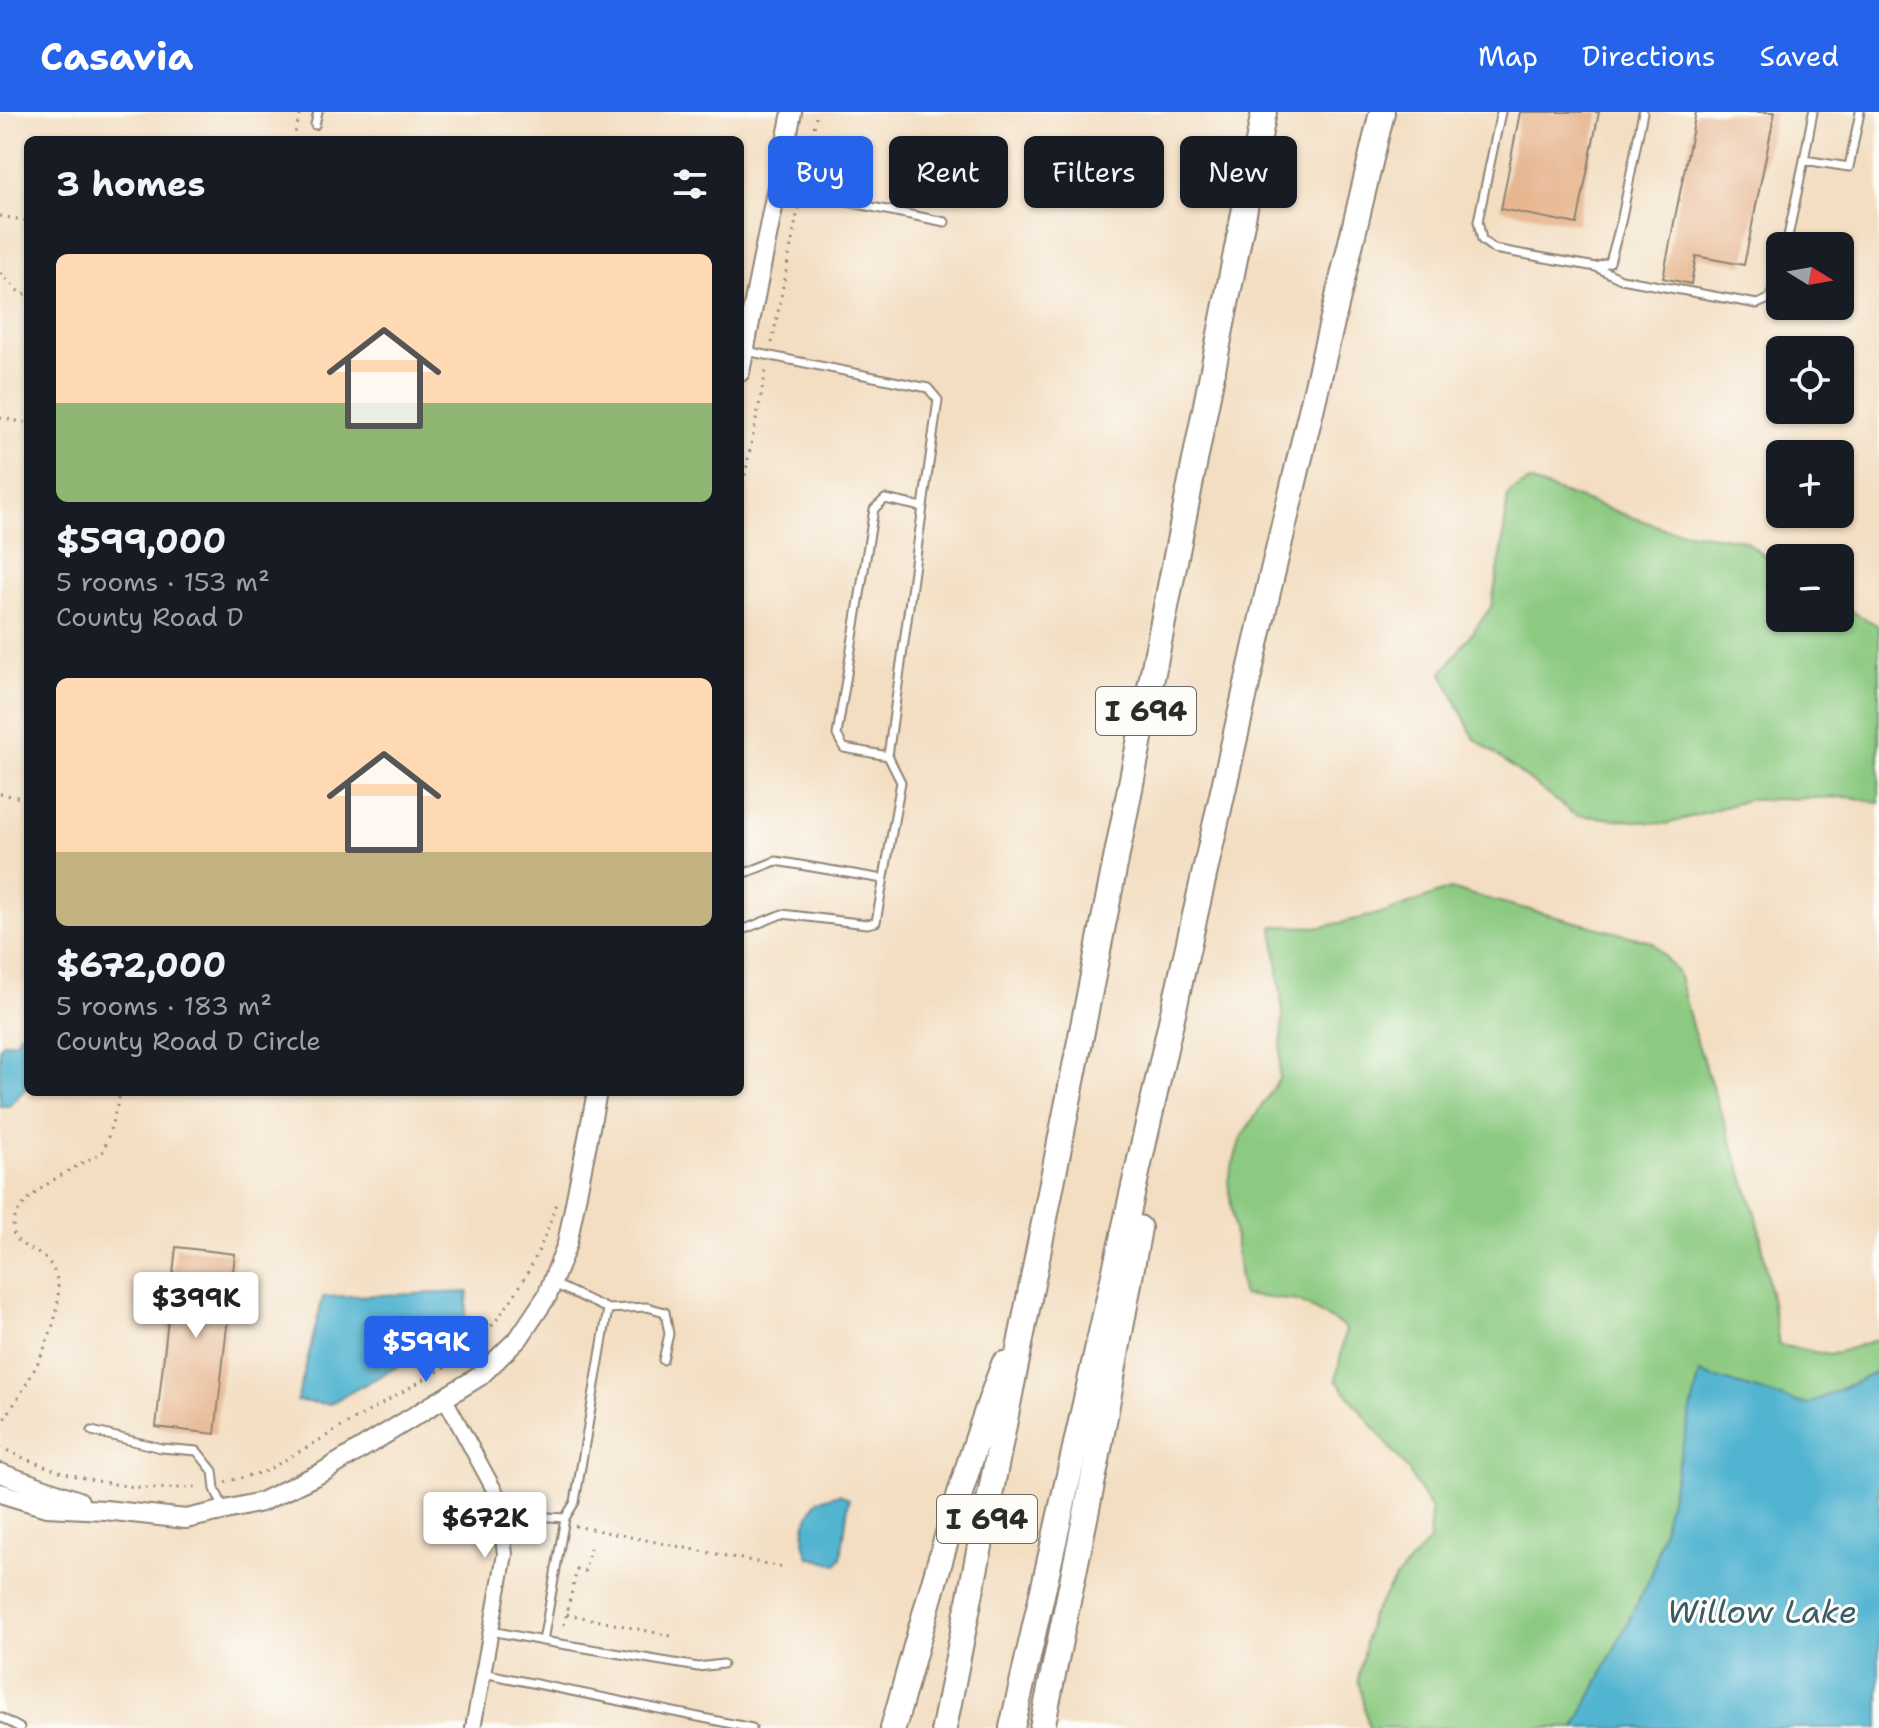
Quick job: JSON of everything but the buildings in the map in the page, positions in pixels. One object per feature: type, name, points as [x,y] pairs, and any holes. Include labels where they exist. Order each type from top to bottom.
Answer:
[{"type":"highway","name":"I 694","points":[[944,1728],[1264,112]]},
{"type":"highway","name":"I 694","points":[[1012,1728],[1202,879],[1382,112]]},
{"type":"highway","points":[[1042,1728],[1097,1460],[1202,879]]},
{"type":"highway","points":[[893,1728],[989,1405],[1026,1310]]},
{"type":"street","points":[[787,136],[792,112]]},
{"type":"street","points":[[744,351],[773,208]]},
{"type":"street","points":[[0,1493],[46,1507],[186,1519],[225,1511],[261,1502],[323,1472],[480,1376],[519,1338],[547,1296],[567,1244],[596,1096]]},
{"type":"street","points":[[444,1397],[498,1497],[505,1554],[473,1728]]},
{"type":"street","points":[[0,1473],[105,1510]]},
{"type":"lane","points":[[315,125],[318,112]]},
{"type":"lane","points":[[1501,112],[1478,221],[1482,240],[1494,249],[1596,267],[1621,279],[1757,304],[1766,300]]},
{"type":"lane","points":[[1596,267],[1610,262],[1643,112]]},
{"type":"lane","points":[[1789,232],[1813,112]]},
{"type":"lane","points":[[1804,160],[1849,167],[1860,112]]},
{"type":"lane","points":[[873,207],[945,222]]},
{"type":"lane","points":[[744,351],[928,388],[938,400],[888,756],[901,782],[876,922],[867,924],[782,914],[744,929]]},
{"type":"lane","points":[[888,756],[844,748],[837,735],[874,509],[885,499],[922,507]]},
{"type":"lane","points":[[744,873],[776,861],[883,879]]},
{"type":"lane","points":[[552,1283],[608,1309],[647,1307],[665,1312],[669,1334],[663,1360]]},
{"type":"lane","points":[[543,1641],[564,1521],[575,1502],[608,1309]]},
{"type":"lane","points":[[92,1431],[161,1448],[197,1451],[213,1471],[214,1484],[225,1511]]},
{"type":"lane","points":[[501,1522],[533,1516],[564,1521]]},
{"type":"lane","points":[[491,1631],[698,1667],[723,1664]]},
{"type":"lane","points":[[483,1673],[752,1728]]},
{"type":"lane","points":[[0,1717],[20,1728]]},
{"type":"path","points":[[294,136],[301,112]]},
{"type":"path","points":[[812,136],[817,112]]},
{"type":"path","points":[[744,479],[799,208]]},
{"type":"path","points":[[0,216],[24,220]]},
{"type":"path","points":[[0,273],[24,294]]},
{"type":"path","points":[[0,418],[24,422]]},
{"type":"path","points":[[0,794],[24,798]]},
{"type":"path","points":[[0,1425],[35,1370],[51,1337],[56,1312],[58,1287],[53,1266],[44,1256],[17,1240],[12,1229],[18,1212],[45,1186],[104,1151],[120,1096]]},
{"type":"path","points":[[0,1447],[59,1472],[142,1487],[186,1488],[266,1471],[459,1359],[485,1336],[513,1300],[554,1208]]},
{"type":"path","points":[[564,1521],[782,1567]]},
{"type":"path","points":[[564,1625],[577,1569],[585,1571],[590,1548]]},
{"type":"path","points":[[567,1614],[671,1636]]},
{"type":"green space","points":[[1529,481],[1666,529],[1744,540],[1766,557],[1766,632],[1854,632],[1854,613],[1879,626],[1879,803],[1850,797],[1747,800],[1667,824],[1575,815],[1474,738],[1442,673],[1491,607],[1502,551],[1508,494]]},
{"type":"green space","points":[[1450,889],[1652,942],[1678,973],[1693,1030],[1758,1221],[1779,1345],[1830,1355],[1879,1339],[1879,1371],[1807,1405],[1700,1374],[1652,1574],[1575,1728],[1369,1728],[1358,1679],[1370,1618],[1395,1579],[1429,1541],[1431,1510],[1408,1470],[1336,1380],[1346,1328],[1298,1301],[1242,1295],[1228,1180],[1241,1138],[1279,1079],[1283,1013],[1273,926],[1322,927],[1387,912]]},
{"type":"water","points":[[21,1032],[24,1033],[24,1090],[9,1106],[0,1106],[0,1047],[4,1042],[16,1042]]},
{"type":"water","points":[[468,1292],[464,1330],[329,1404],[297,1401],[323,1297]]},
{"type":"water","name":"Willow Lake","points":[[1879,1371],[1879,1728],[1575,1728],[1652,1574],[1700,1373],[1807,1405]]},
{"type":"water","points":[[840,1494],[849,1499],[841,1558],[836,1565],[809,1557],[804,1535],[807,1521],[818,1500]]}]
